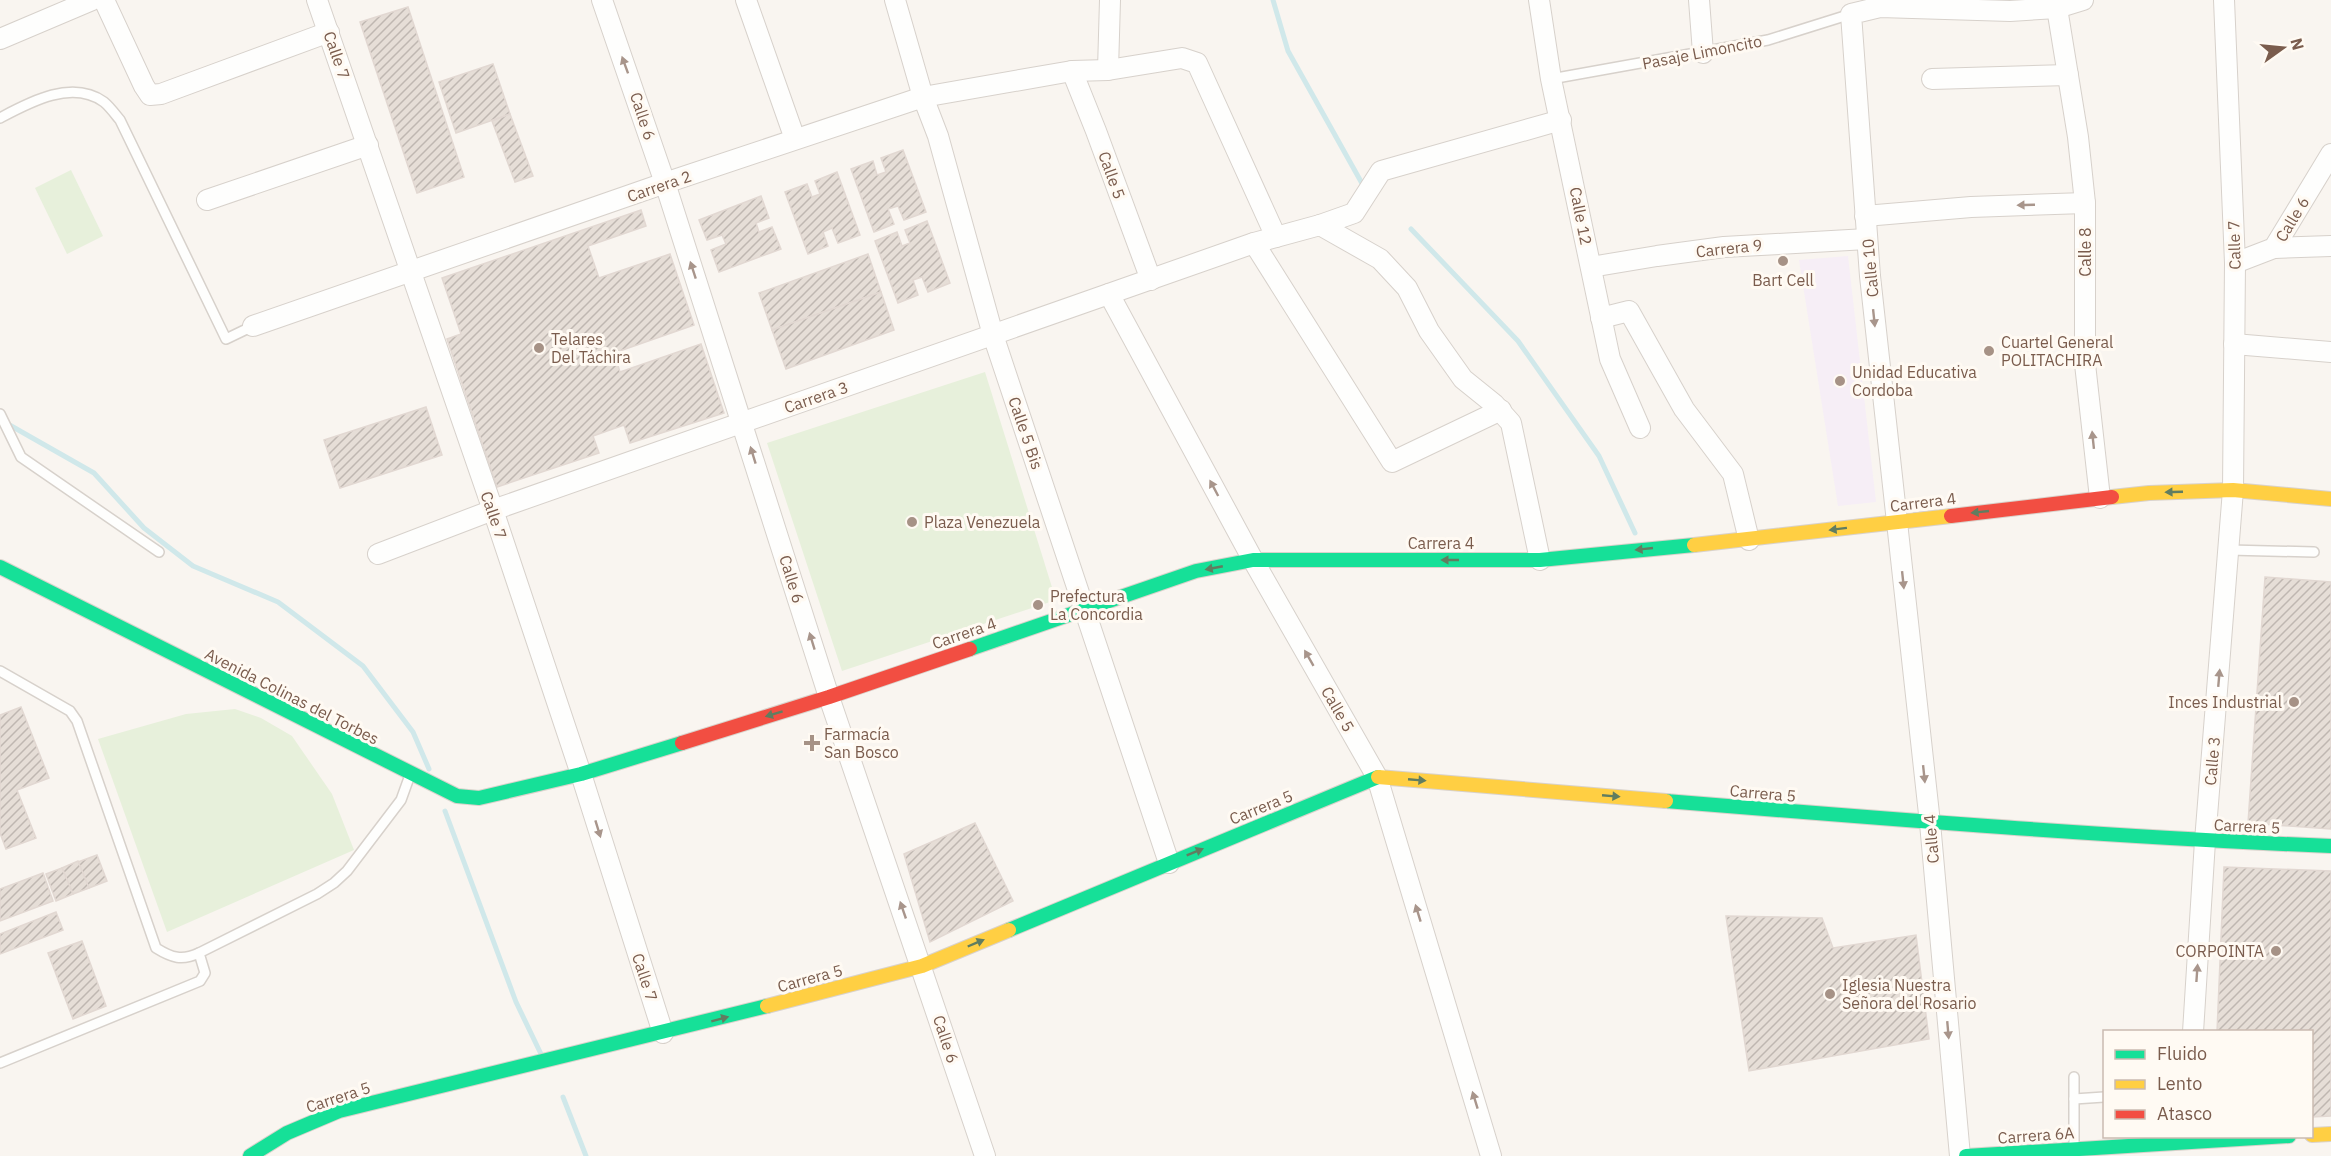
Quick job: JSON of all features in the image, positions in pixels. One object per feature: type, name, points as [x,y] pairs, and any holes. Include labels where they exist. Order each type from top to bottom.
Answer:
[{"type":"street","points":[[0,39],[92,0]]},
{"type":"street","points":[[104,0],[150,95],[161,94],[329,32]]},
{"type":"street","name":"Calle 7","points":[[317,0],[493,510],[581,774],[663,1033]]},
{"type":"street","name":"Calle 6","points":[[602,0],[665,183],[830,697],[985,1156]]},
{"type":"street","points":[[746,0],[795,139]]},
{"type":"street","name":"Calle 5 Bis","points":[[895,0],[923,97],[938,136],[993,335],[1168,863]]},
{"type":"street","points":[[1108,70],[1110,0]]},
{"type":"street","name":"Calle 12","points":[[1539,0],[1551,79],[1610,359],[1640,428]]},
{"type":"street","points":[[1699,0],[1703,53]]},
{"type":"street","points":[[1851,14],[1880,7],[1999,11],[2057,8],[2083,0]]},
{"type":"street","name":"Calle 7","points":[[2224,0],[2235,263],[2233,490]]},
{"type":"street","name":"Calle 8","points":[[2057,8],[2078,137],[2085,203],[2085,364],[2100,498]]},
{"type":"street","name":"Calle 10","points":[[1851,14],[1867,239],[1896,522]]},
{"type":"street","name":"Carrera 2","points":[[253,327],[665,183],[923,97],[1072,71],[1108,70],[1182,58],[1197,63],[1276,237]]},
{"type":"street","name":"Calle 5","points":[[1072,71],[1151,280]]},
{"type":"street","points":[[1932,79],[2068,75]]},
{"type":"street","name":"Carrera 3","points":[[378,554],[493,510],[1254,243],[1354,213],[1381,171],[1561,120]]},
{"type":"street","points":[[207,200],[368,146]]},
{"type":"street","name":"Calle 6","points":[[2235,263],[2274,248],[2331,154]]},
{"type":"street","points":[[1865,216],[1971,207],[2085,203]]},
{"type":"street","points":[[1320,225],[1380,258],[1407,288],[1430,331],[1463,379],[1501,410],[1511,423],[1540,560]]},
{"type":"street","name":"Carrera 9","points":[[1591,267],[1724,247],[1867,239]]},
{"type":"street","points":[[1254,243],[1392,462],[1501,410]]},
{"type":"street","points":[[2274,248],[2331,246]]},
{"type":"street","name":"Calle 5","points":[[1109,294],[1253,560],[1377,777],[1491,1156]]},
{"type":"street","points":[[1601,318],[1629,311],[1684,409],[1733,474],[1749,540]]},
{"type":"street","points":[[2234,344],[2331,352]]},
{"type":"street","name":"Carrera 4","points":[[581,774],[830,697],[1196,571],[1253,560],[1540,560],[1749,540],[2149,493],[2233,490],[2331,499]]},
{"type":"street","name":"Calle 3","points":[[2193,1030],[2205,841],[2233,490]]},
{"type":"street","name":"Calle 4","points":[[1896,522],[1930,823],[1960,1156]]},
{"type":"street","name":"Avenida Colinas del Torbes","points":[[0,567],[457,796],[478,798],[581,774]]},
{"type":"street","name":"Carrera 5","points":[[250,1156],[287,1133],[339,1111],[663,1033],[922,966],[1377,777],[1930,823],[2205,841],[2331,846]]},
{"type":"street","points":[[2313,1135],[2331,1134]]},
{"type":"street","name":"Carrera 6A","points":[[1966,1156],[2187,1139],[2238,1138]]},
{"type":"lane","name":"Pasaje Limoncito","points":[[1551,79],[1768,40],[1851,14]]},
{"type":"lane","points":[[0,117],[36,100],[59,93],[83,93],[103,102],[120,120],[226,339],[253,327]]},
{"type":"lane","points":[[0,414],[21,457],[159,552]]},
{"type":"lane","points":[[2229,550],[2314,552]]},
{"type":"lane","points":[[0,671],[70,711],[77,721],[156,948],[177,959],[199,953],[317,894],[334,883],[347,871],[401,800],[411,774]]},
{"type":"lane","points":[[0,1063],[200,981],[205,973],[199,953]]},
{"type":"lane","points":[[2074,1077],[2074,1149]]},
{"type":"lane","points":[[2074,1099],[2103,1097]]},
{"type":"shaded area","name":"Unidad Educativa Cordoba","points":[[1848,256],[1876,502],[1838,506],[1799,260]]},
{"type":"green space","points":[[71,170],[103,236],[67,254],[35,188]]},
{"type":"green space","name":"Plaza Venezuela","points":[[985,372],[1056,600],[842,671],[767,443]]},
{"type":"green space","points":[[235,709],[261,718],[292,736],[332,794],[354,850],[167,932],[98,739],[186,714]]},
{"type":"building","points":[[408,7],[464,177],[417,193],[360,22]]},
{"type":"building","points":[[493,64],[510,114],[456,133],[439,82]]},
{"type":"building","points":[[510,114],[533,176],[515,182],[492,121]]},
{"type":"building","points":[[903,150],[926,212],[904,220],[898,206],[888,209],[894,224],[874,232],[851,169],[873,161],[877,175],[886,172],[881,158]]},
{"type":"building","points":[[837,172],[860,235],[838,243],[832,228],[823,232],[828,246],[808,254],[785,192],[807,184],[812,197],[820,194],[815,181]]},
{"type":"building","points":[[761,196],[769,218],[756,223],[759,232],[772,227],[781,249],[719,272],[711,250],[726,244],[722,235],[707,240],[699,220]]},
{"type":"building","name":"Telares Del Táchira","points":[[641,210],[646,226],[588,246],[599,278],[670,254],[694,325],[614,353],[620,372],[701,344],[724,413],[630,443],[624,425],[593,436],[599,453],[497,487],[447,339],[461,334],[442,278]]},
{"type":"building","points":[[927,221],[950,283],[928,292],[922,277],[913,280],[918,295],[898,303],[875,241],[897,232],[902,246],[910,243],[905,230]]},
{"type":"building","points":[[868,254],[881,292],[772,330],[759,293]]},
{"type":"building","points":[[881,292],[894,330],[786,369],[772,330]]},
{"type":"building","points":[[426,407],[442,455],[340,488],[324,440]]},
{"type":"building","name":"Inces Industrial","points":[[2265,577],[2331,582],[2331,829],[2248,823]]},
{"type":"building","points":[[21,707],[49,778],[17,790],[36,838],[6,849],[0,833],[0,715]]},
{"type":"building","points":[[975,823],[1013,901],[930,942],[904,854]]},
{"type":"building","points":[[97,855],[107,881],[89,888],[78,862]]},
{"type":"building","points":[[78,861],[89,888],[73,894],[62,868]]},
{"type":"building","name":"CORPOINTA","points":[[2224,867],[2331,871],[2331,1116],[2313,1117],[2313,1030],[2217,1030]]},
{"type":"building","points":[[62,868],[73,894],[56,901],[46,874]]},
{"type":"building","points":[[43,873],[53,901],[0,921],[0,889]]},
{"type":"building","points":[[56,912],[63,930],[0,954],[0,934]]},
{"type":"building","name":"Iglesia Nuestra Señora del Rosario","points":[[1726,916],[1822,918],[1833,948],[1916,935],[1929,1039],[1749,1071]]},
{"type":"building","points":[[82,941],[106,1006],[73,1019],[48,953]]},
{"type":"waterway","points":[[1273,0],[1288,51],[1364,187]]},
{"type":"waterway","points":[[1411,229],[1518,341],[1599,456],[1635,533]]},
{"type":"waterway","points":[[6,423],[94,473],[144,528],[193,566],[278,602],[363,666],[413,732],[429,769]]},
{"type":"waterway","points":[[445,811],[516,1002],[541,1054]]},
{"type":"waterway","points":[[563,1097],[586,1156]]},
{"type":"traffic: fast","points":[[970,649],[1196,571],[1253,560],[1540,560],[1694,545]]},
{"type":"traffic: fast","points":[[0,567],[457,796],[479,798],[581,774],[682,743]]},
{"type":"traffic: fast","points":[[1009,930],[1378,777]]},
{"type":"traffic: fast","points":[[1666,801],[2082,833],[2331,846]]},
{"type":"traffic: fast","points":[[250,1156],[287,1133],[339,1111],[767,1006]]},
{"type":"traffic: fast","points":[[1966,1156],[2257,1138]]},
{"type":"traffic: slow","points":[[2112,497],[2149,493],[2233,490],[2331,499]]},
{"type":"traffic: slow","points":[[1694,545],[1951,516]]},
{"type":"traffic: slow","points":[[1378,777],[1666,801]]},
{"type":"traffic: slow","points":[[767,1006],[922,966],[1009,930]]},
{"type":"traffic: slow","points":[[2313,1135],[2331,1134]]},
{"type":"traffic: jam","points":[[1951,516],[2112,497]]},
{"type":"traffic: jam","points":[[682,743],[829,697],[970,649]]},
{"type":"place","name":"Bart Cell","points":[[1783,261]]},
{"type":"place","name":"Telares Del Táchira","points":[[539,348]]},
{"type":"place","name":"Cuartel General POLITACHIRA","points":[[1989,351]]},
{"type":"place","name":"Unidad Educativa Cordoba","points":[[1840,381]]},
{"type":"place","name":"Plaza Venezuela","points":[[912,522]]},
{"type":"place","name":"Prefectura La Concordia","points":[[1038,605]]},
{"type":"place","name":"Inces Industrial","points":[[2294,702]]},
{"type":"place","name":"Farmacía San Bosco","points":[[812,743]]},
{"type":"place","name":"CORPOINTA","points":[[2276,951]]},
{"type":"place","name":"Iglesia Nuestra Señora del Rosario","points":[[1830,994]]}]
